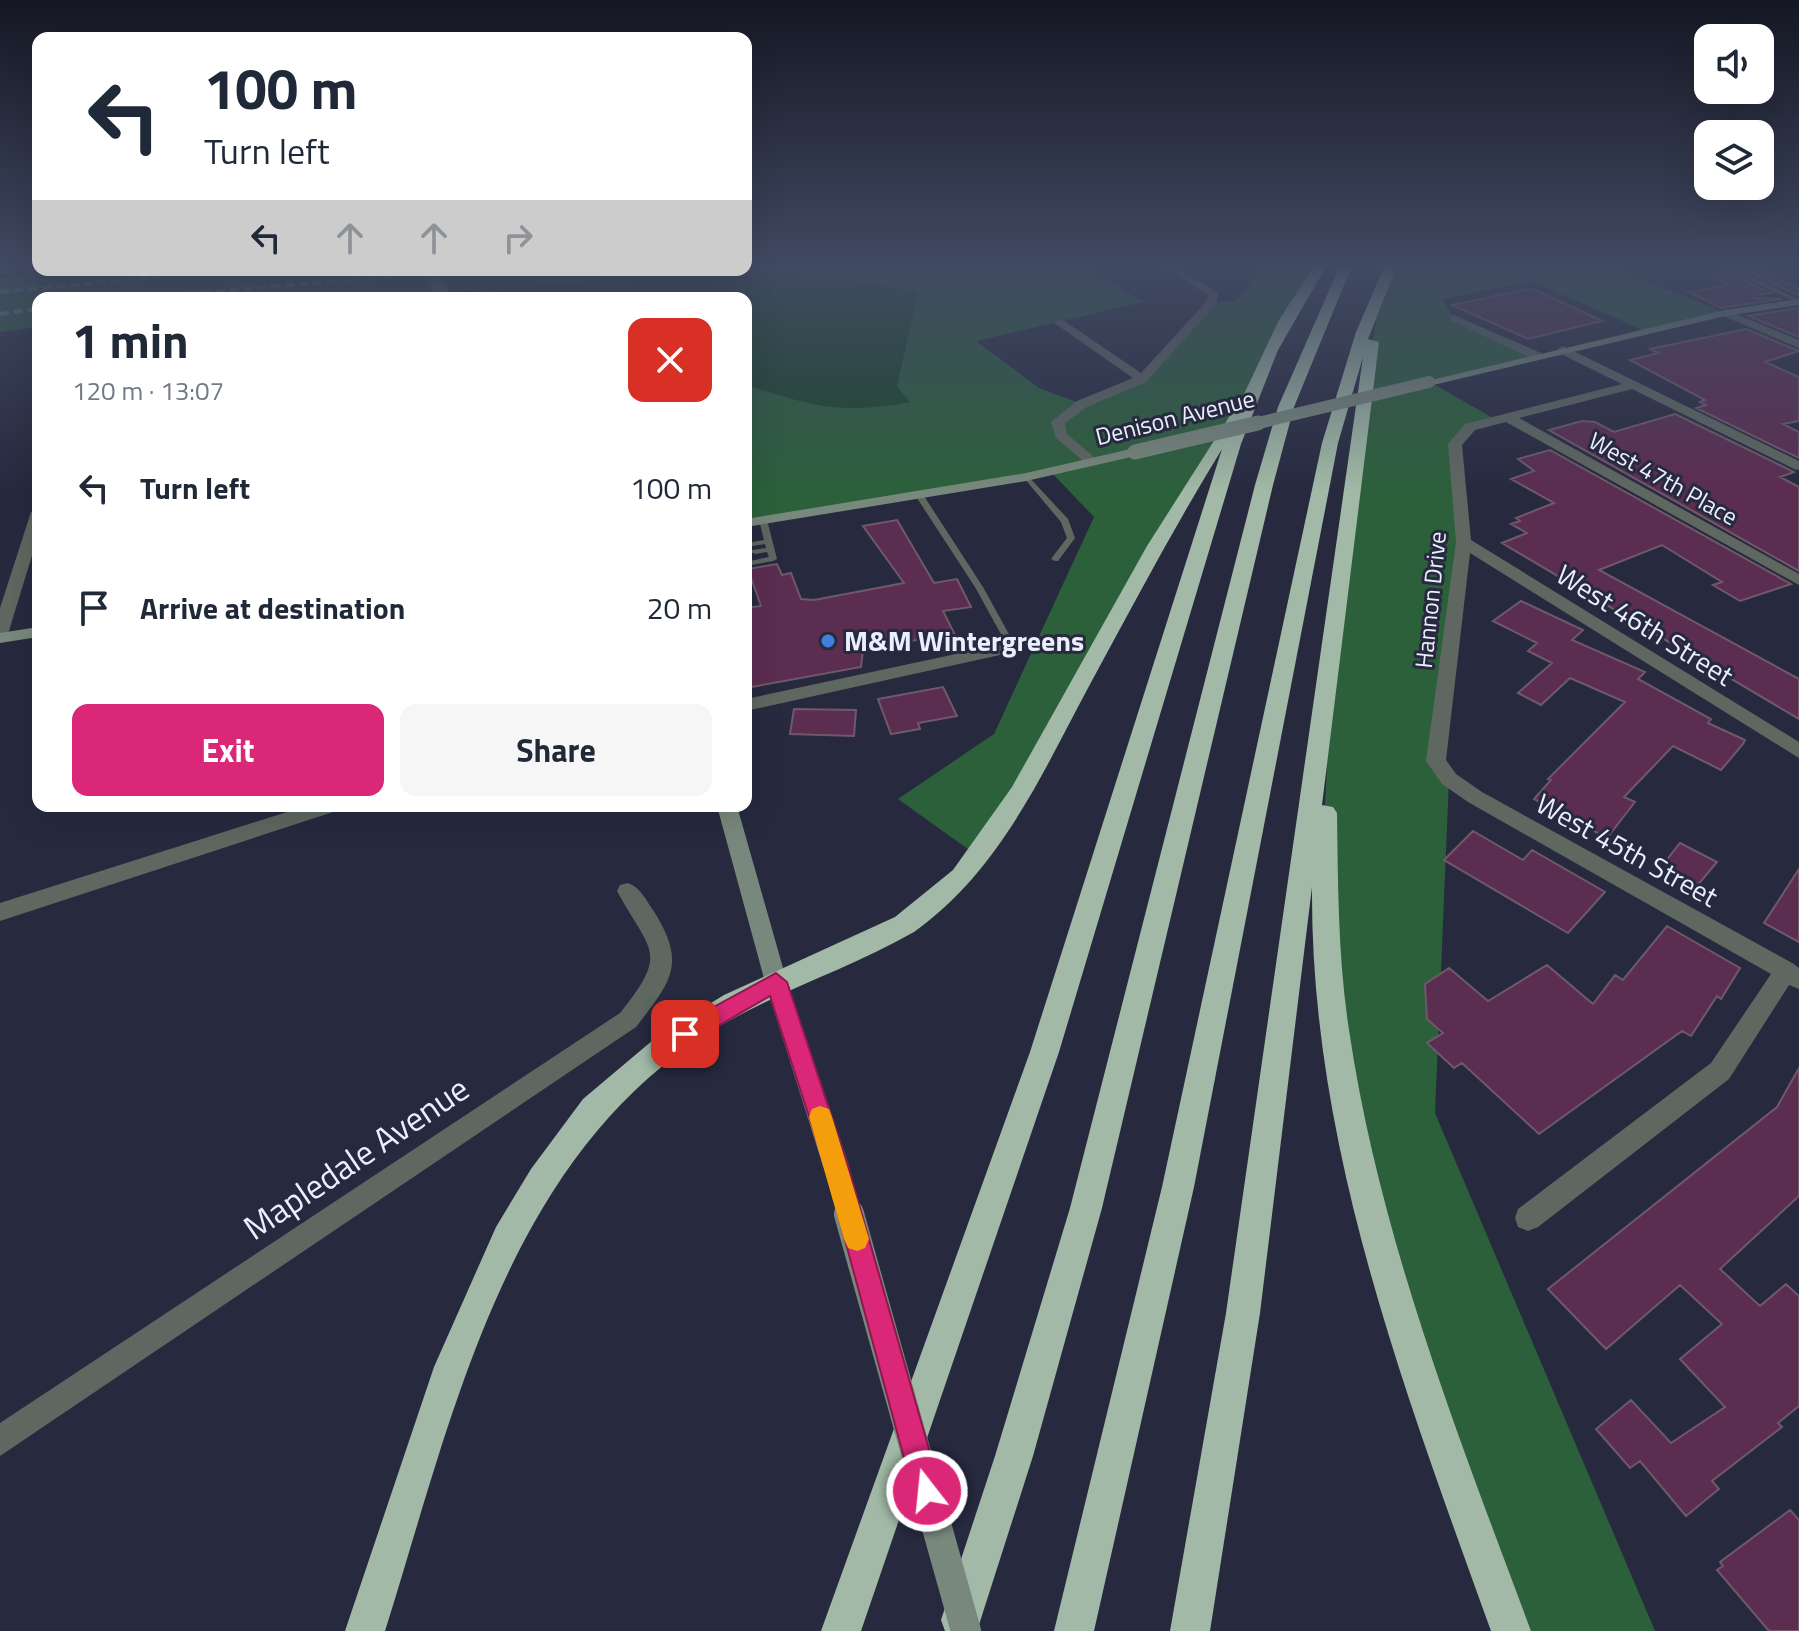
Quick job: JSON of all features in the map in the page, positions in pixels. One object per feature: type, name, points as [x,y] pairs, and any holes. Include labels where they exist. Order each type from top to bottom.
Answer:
[{"type":"highway","points":[[841,1631],[959,1309],[1044,1058],[1190,572],[1250,395],[1275,339]]},
{"type":"highway","points":[[957,1631],[1014,1456],[1086,1208],[1268,472],[1312,339]]},
{"type":"highway","points":[[1074,1631],[1120,1453],[1172,1213],[1330,443],[1345,386],[1362,339]]},
{"type":"highway","points":[[1190,1631],[1243,1313],[1332,657],[1354,463],[1376,339]]},
{"type":"highway","points":[[365,1631],[461,1347],[517,1221],[549,1168],[583,1122],[649,1059],[702,1022],[776,982],[901,928],[935,903],[979,857],[1010,811],[1150,560],[1250,395]]},
{"type":"highway","points":[[1332,657],[1322,870],[1326,973],[1339,1078],[1355,1161],[1408,1349],[1511,1631]]},
{"type":"main road","name":"Denison Avenue","points":[[752,522],[1094,463],[1611,339]]},
{"type":"main road","points":[[0,636],[32,633]]},
{"type":"main road","points":[[729,812],[776,982],[836,1166],[966,1631]]},
{"type":"street","points":[[1084,339],[1142,379]]},
{"type":"street","points":[[1094,463],[1061,435],[1058,422],[1082,404],[1142,379],[1178,339]]},
{"type":"street","points":[[1500,339],[1537,356]]},
{"type":"street","points":[[1563,350],[1799,466]]},
{"type":"street","name":"Hannon Drive","points":[[1436,761],[1464,542],[1455,444],[1470,427],[1633,385]]},
{"type":"street","name":"West 47th Place","points":[[1505,416],[1799,580]]},
{"type":"street","points":[[0,636],[32,532]]},
{"type":"street","name":"West 46th Street","points":[[1464,542],[1799,751]]},
{"type":"street","points":[[752,704],[1012,647]]},
{"type":"street","name":"West 45th Street","points":[[1436,761],[1449,779],[1475,797],[1793,975]]},
{"type":"street","points":[[0,912],[310,812]]},
{"type":"street","name":"Mapledale Avenue","points":[[0,1441],[628,1020],[654,989],[663,966],[663,941],[628,891]]},
{"type":"street","points":[[1528,1218],[1720,1071],[1793,975]]},
{"type":"lane","points":[[1026,477],[1068,529],[1071,538],[1055,559]]},
{"type":"lane","points":[[919,495],[979,587],[1012,647]]},
{"type":"lane","points":[[752,563],[773,559],[763,520]]},
{"type":"lane","points":[[752,545],[770,545]]},
{"type":"lane","points":[[755,552],[770,545]]},
{"type":"green space","points":[[752,339],[984,339],[976,341],[1039,389],[752,500]]},
{"type":"green space","points":[[908,339],[984,339],[976,341],[1039,388],[1082,404],[1142,379],[1178,339],[1277,339],[1250,395],[979,857],[898,799],[994,734],[1094,517],[1051,472],[755,521],[752,516],[752,387],[809,403],[864,408],[910,402],[897,386]]},
{"type":"green space","points":[[1373,339],[1500,339],[1537,356],[1430,382],[1495,419],[1461,435],[1464,542],[1436,761],[1449,779],[1435,1113],[1655,1631],[1511,1631],[1383,1264],[1322,870],[1332,657],[1354,463]]},
{"type":"building","points":[[1697,339],[1770,339],[1799,351],[1765,362],[1799,377],[1799,421],[1783,424],[1799,432],[1799,458],[1696,408],[1706,405],[1700,402],[1705,400],[1630,360],[1658,353],[1650,349]]},
{"type":"building","points":[[1675,414],[1794,472],[1780,477],[1799,487],[1799,571],[1549,430],[1582,421],[1595,422],[1614,432]]},
{"type":"building","points":[[1550,450],[1791,584],[1740,601],[1713,585],[1722,582],[1662,545],[1599,570],[1799,679],[1799,719],[1502,543],[1527,533],[1511,524],[1520,521],[1516,518],[1554,503],[1511,479],[1534,471],[1518,459]]},
{"type":"building","name":"M&M Wintergreens","points":[[897,520],[934,583],[957,579],[971,607],[943,611],[954,633],[863,650],[861,667],[752,687],[752,607],[761,606],[752,580],[752,568],[777,564],[782,575],[791,573],[801,599],[814,600],[904,583],[863,526]]},
{"type":"building","points":[[1521,601],[1583,630],[1572,640],[1645,672],[1638,679],[1711,719],[1708,723],[1745,740],[1743,744],[1721,770],[1673,746],[1624,797],[1635,802],[1607,838],[1534,799],[1551,780],[1548,779],[1625,702],[1570,678],[1541,705],[1518,693],[1552,663],[1528,651],[1537,643],[1493,621]]},
{"type":"building","points":[[943,687],[957,716],[918,723],[920,729],[891,734],[878,699]]},
{"type":"building","points":[[794,709],[856,710],[854,736],[790,734]]},
{"type":"building","points":[[1473,831],[1523,860],[1532,850],[1605,892],[1568,933],[1444,860]]},
{"type":"building","points":[[1680,843],[1717,862],[1697,886],[1672,873],[1675,868],[1665,862]]},
{"type":"building","points":[[1799,869],[1799,942],[1764,923]]},
{"type":"building","points":[[1667,926],[1740,968],[1721,999],[1717,996],[1691,1036],[1682,1031],[1539,1134],[1462,1063],[1454,1068],[1427,1043],[1443,1033],[1427,1019],[1425,984],[1449,968],[1488,1001],[1547,965],[1593,1004],[1615,975],[1623,980]]},
{"type":"building","points":[[1799,1068],[1799,1196],[1720,1269],[1760,1306],[1786,1284],[1799,1296],[1799,1406],[1778,1423],[1782,1427],[1712,1481],[1719,1489],[1686,1516],[1640,1461],[1630,1468],[1596,1429],[1631,1400],[1671,1443],[1725,1407],[1680,1359],[1722,1324],[1680,1285],[1606,1349],[1548,1289],[1777,1107]]},
{"type":"building","points":[[1790,1510],[1799,1520],[1799,1631],[1769,1631],[1717,1570],[1723,1566],[1720,1562]]},
{"type":"slow traffic","points":[[820,1117],[857,1239]]},
{"type":"place","name":"M&M Wintergreens","points":[[828,641]]},
{"type":"route","points":[[685,1034],[776,982],[836,1166],[927,1491]]}]
